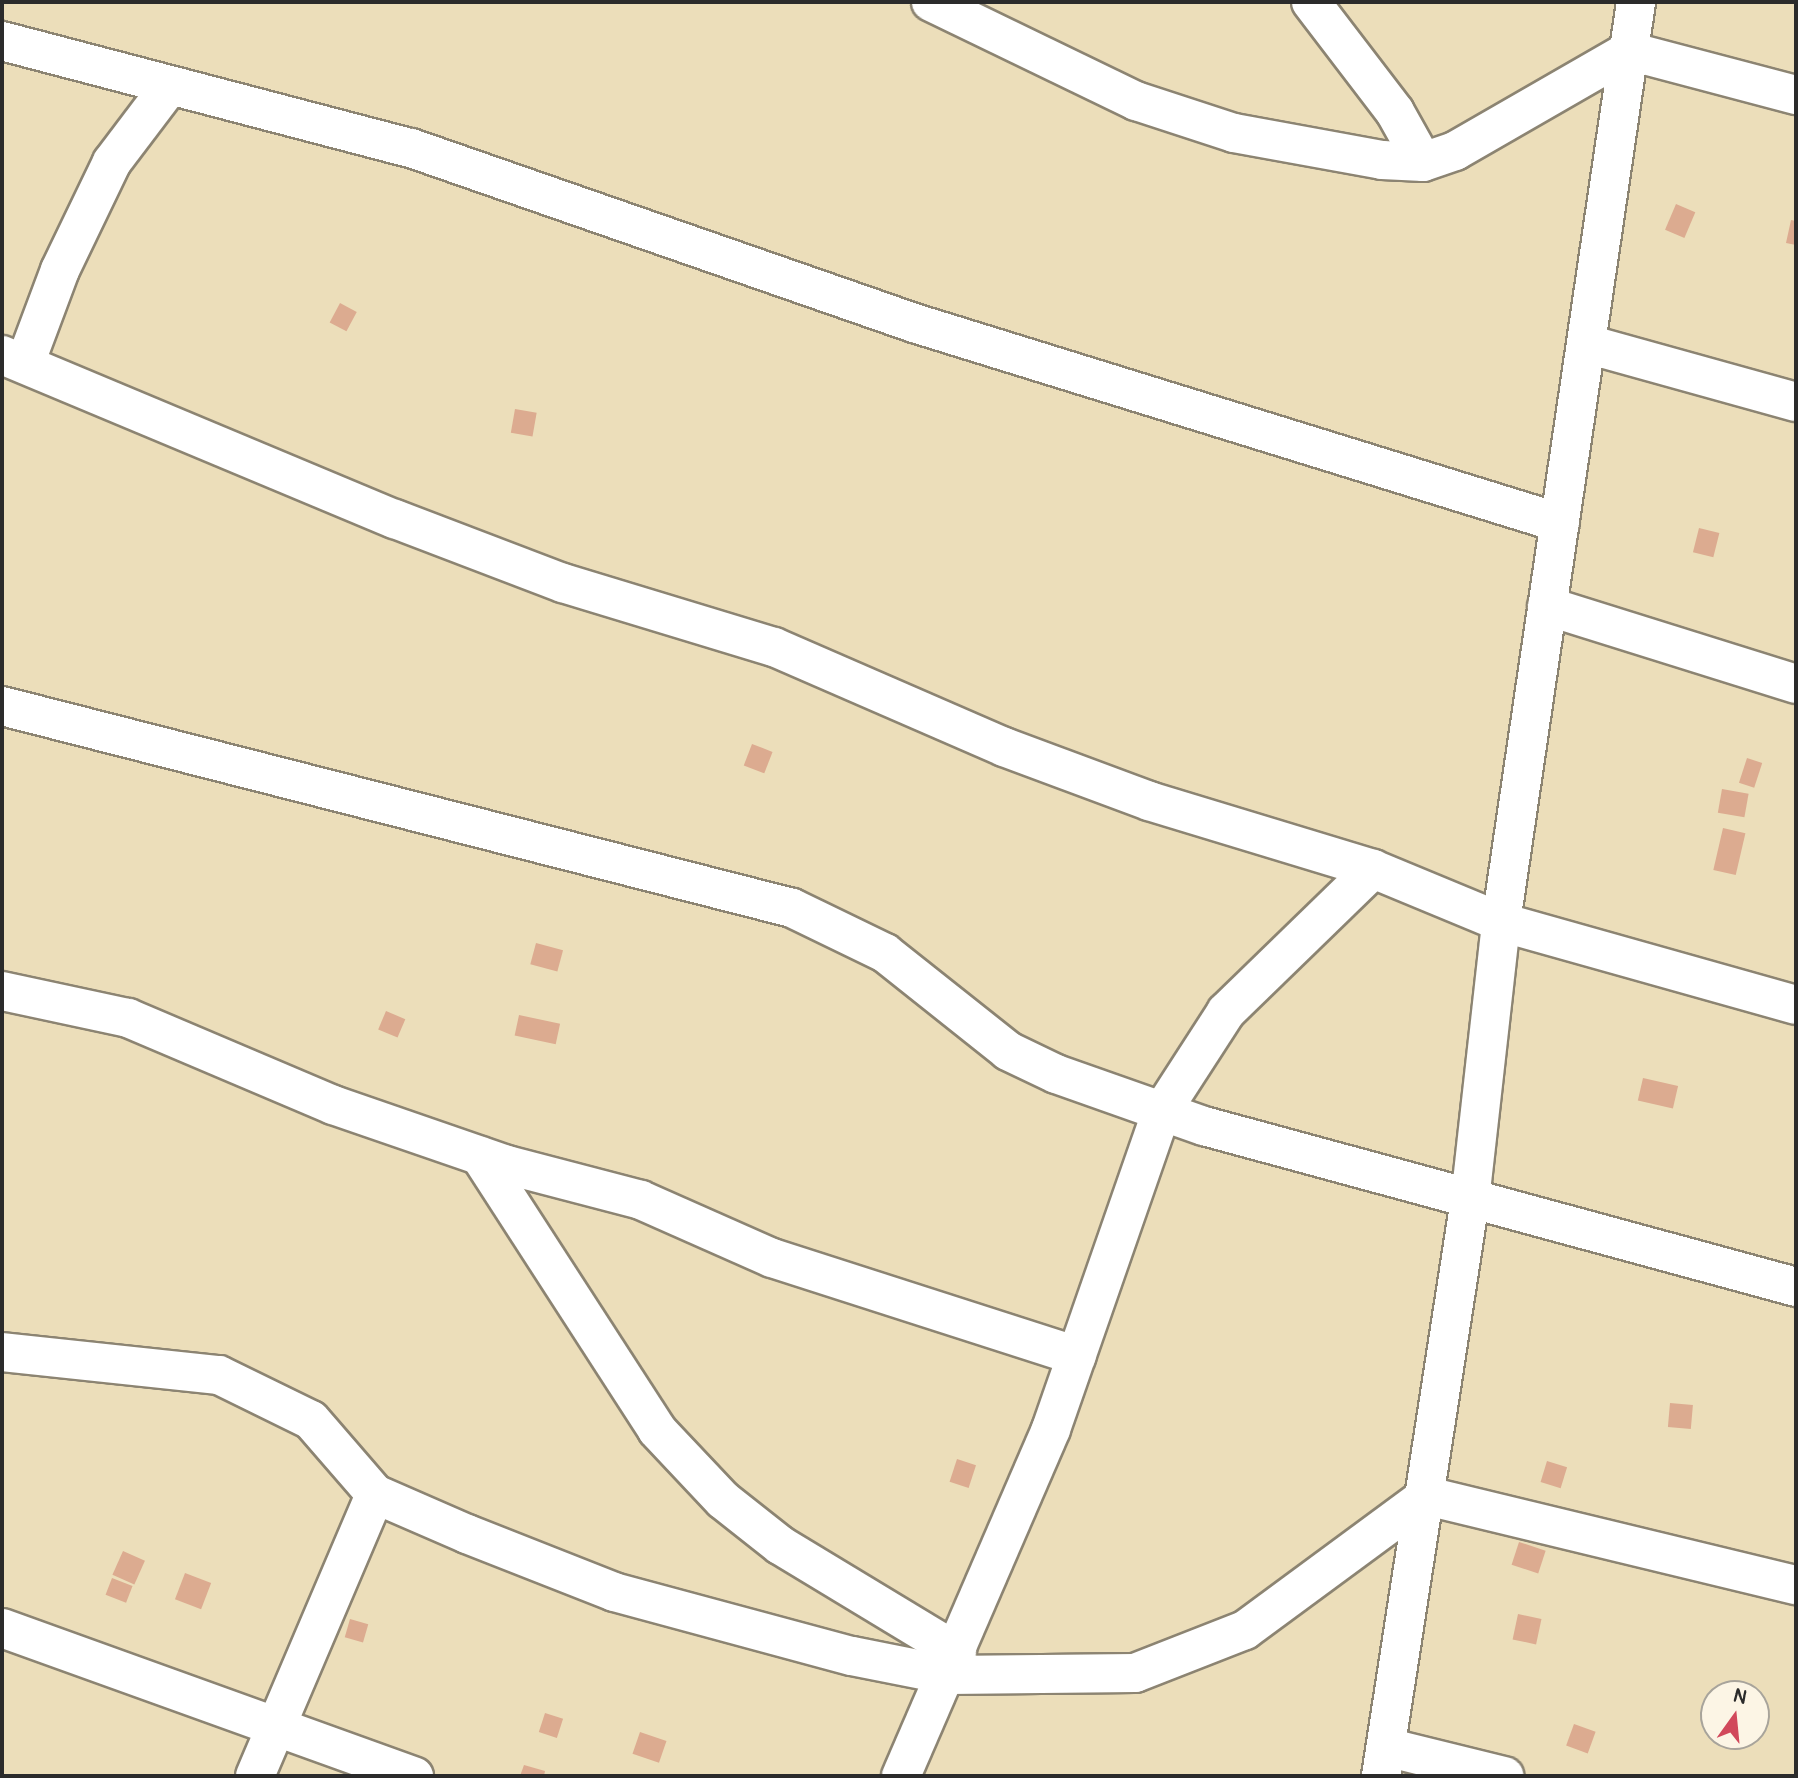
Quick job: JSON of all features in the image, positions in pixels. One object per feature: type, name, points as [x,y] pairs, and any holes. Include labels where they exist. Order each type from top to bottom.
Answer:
[{"type":"street","points":[[931,2],[1160,109],[1234,133],[1382,160],[1423,162],[1455,151],[1629,51],[1796,96]]},
{"type":"street","points":[[1311,2],[1395,111],[1423,162]]},
{"type":"street","points":[[1504,1776],[1384,1761],[1427,1496],[1470,1200],[1501,922],[1636,2]]},
{"type":"street","points":[[2,41],[168,88],[411,148],[914,323],[1560,523]]},
{"type":"street","points":[[168,88],[112,162],[14,358],[395,519],[563,583],[774,647],[1004,747],[1149,801],[1373,869],[1501,922],[1796,1005]]},
{"type":"street","points":[[1587,344],[1796,402]]},
{"type":"street","points":[[1547,606],[1796,684]]},
{"type":"street","points":[[2,706],[792,908],[885,953],[1008,1051],[1162,1111],[1470,1200],[1796,1287]]},
{"type":"street","points":[[901,1776],[953,1663],[1077,1356],[1162,1111],[1226,1012],[1373,869]]},
{"type":"street","points":[[2,990],[128,1018],[333,1105],[480,1156],[641,1200],[772,1258],[1077,1356]]},
{"type":"street","points":[[480,1156],[657,1430],[723,1500],[780,1545],[953,1663]]},
{"type":"street","points":[[5,1357],[219,1375],[311,1420],[375,1494],[614,1592],[852,1656],[1135,1673],[1245,1630],[1427,1496],[1796,1585]]},
{"type":"street","points":[[254,1776],[375,1494]]},
{"type":"street","points":[[2,1628],[277,1723],[414,1776]]},
{"type":"building","points":[[1676,204],[1695,212],[1684,238],[1665,230]]},
{"type":"building","points":[[1791,220],[1796,221],[1796,245],[1786,243]]},
{"type":"building","points":[[340,303],[357,312],[346,331],[330,322]]},
{"type":"building","points":[[515,409],[537,413],[532,436],[511,433]]},
{"type":"building","points":[[1699,528],[1719,533],[1713,557],[1693,552]]},
{"type":"building","points":[[752,744],[773,752],[764,773],[744,765]]},
{"type":"building","points":[[1747,758],[1762,763],[1754,788],[1739,783]]},
{"type":"building","points":[[1722,789],[1749,794],[1744,817],[1718,813]]},
{"type":"building","points":[[1723,828],[1745,833],[1736,875],[1713,870]]},
{"type":"building","points":[[536,943],[563,950],[557,971],[530,964]]},
{"type":"building","points":[[386,1011],[405,1019],[398,1038],[378,1029]]},
{"type":"building","points":[[519,1015],[560,1024],[556,1044],[515,1036]]},
{"type":"building","points":[[1643,1078],[1678,1086],[1673,1109],[1638,1100]]},
{"type":"building","points":[[1670,1403],[1693,1405],[1691,1429],[1668,1427]]},
{"type":"building","points":[[957,1459],[976,1465],[969,1488],[950,1482]]},
{"type":"building","points":[[1547,1461],[1567,1467],[1561,1488],[1541,1482]]},
{"type":"building","points":[[1519,1542],[1546,1551],[1538,1573],[1512,1565]]},
{"type":"building","points":[[123,1551],[145,1561],[134,1585],[112,1575]]},
{"type":"building","points":[[185,1573],[211,1583],[201,1609],[175,1599]]},
{"type":"building","points":[[112,1578],[133,1586],[126,1603],[106,1595]]},
{"type":"building","points":[[1518,1614],[1541,1619],[1536,1644],[1513,1639]]},
{"type":"building","points":[[350,1619],[368,1624],[363,1643],[345,1637]]},
{"type":"building","points":[[545,1713],[563,1719],[557,1738],[539,1732]]},
{"type":"building","points":[[1574,1724],[1596,1732],[1588,1753],[1566,1746]]},
{"type":"building","points":[[640,1732],[666,1741],[659,1763],[633,1754]]},
{"type":"building","points":[[524,1765],[545,1771],[544,1776],[520,1776]]}]
